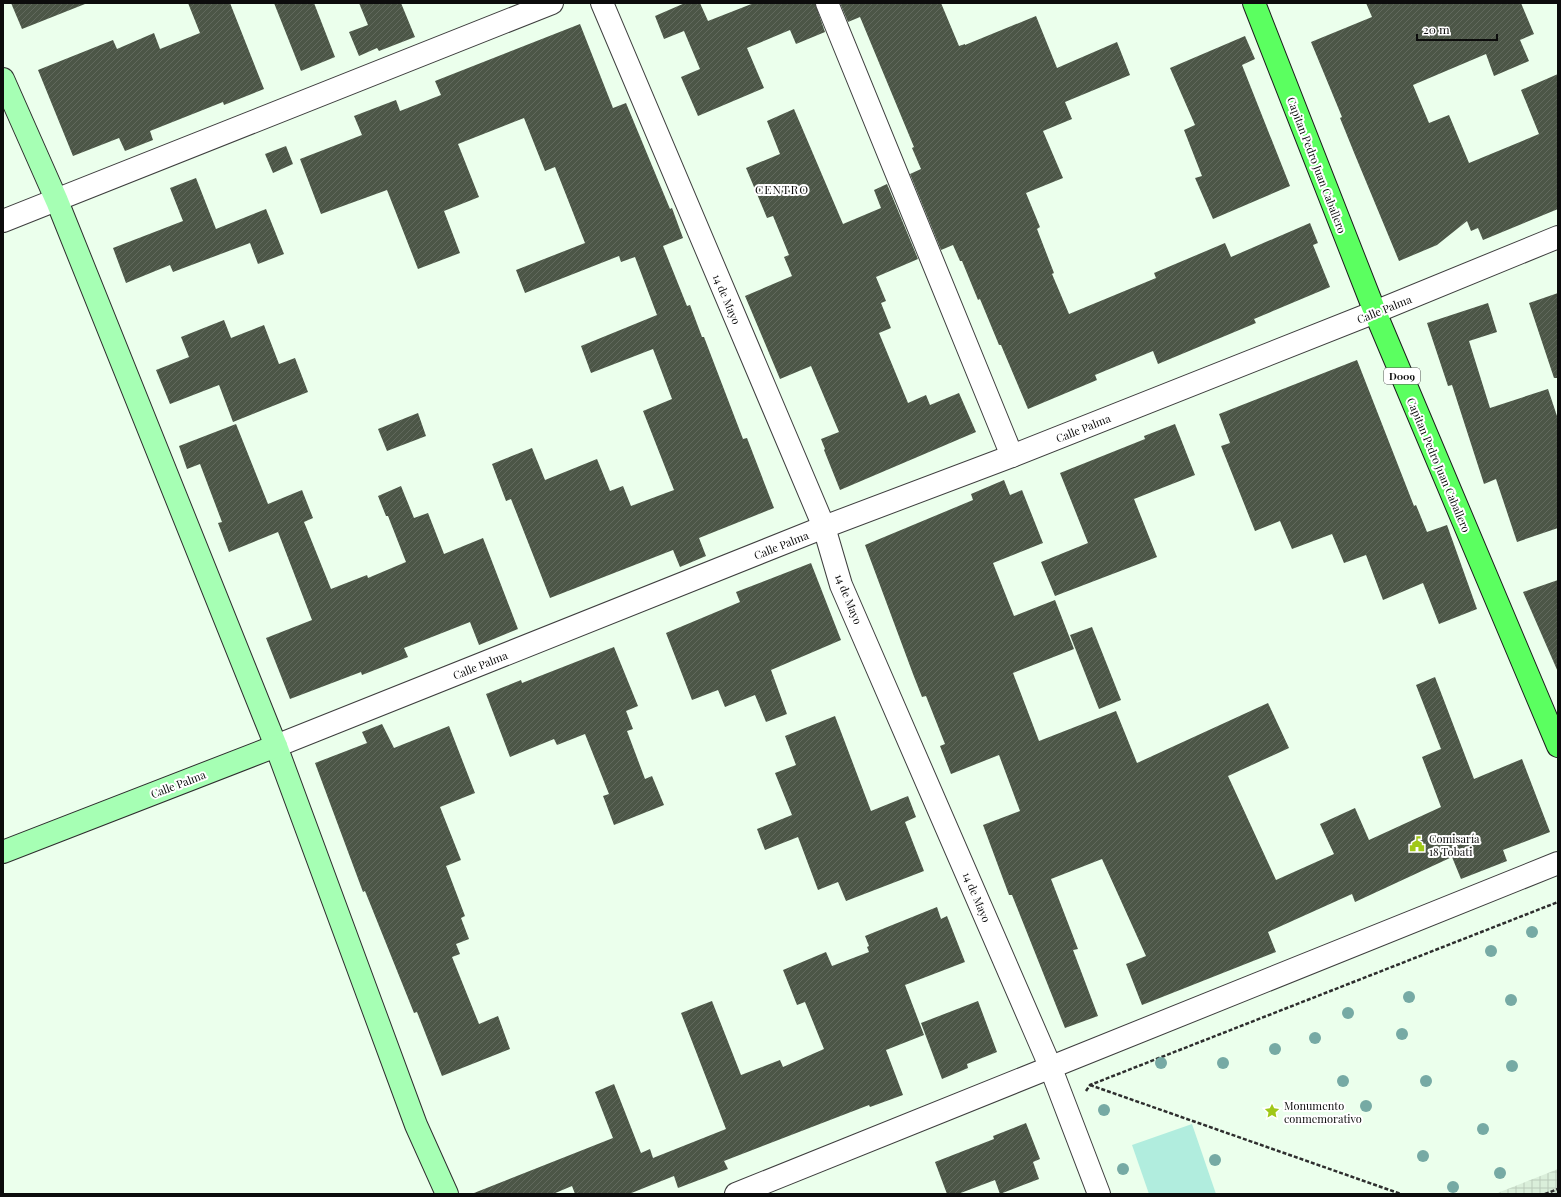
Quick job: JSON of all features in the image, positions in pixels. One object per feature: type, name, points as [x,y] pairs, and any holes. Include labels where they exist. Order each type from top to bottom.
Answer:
[{"type":"main road","name":"Capitan Pedro Juan Caballero","points":[[1254,3],[1375,312],[1558,746]]},
{"type":"street","points":[[3,221],[57,201],[552,3]]},
{"type":"street","name":"14 de Mayo","points":[[602,3],[824,527],[842,585],[1050,1066],[1099,1194]]},
{"type":"street","points":[[827,3],[1012,456]]},
{"type":"street","points":[[3,79],[57,201],[276,746],[416,1125],[447,1194]]},
{"type":"street","name":"Calle Palma","points":[[3,852],[276,746],[824,527],[1012,456],[1375,312],[1558,237]]},
{"type":"street","points":[[736,1194],[1050,1066],[1558,863]]},
{"type":"path","points":[[1085,1092],[1090,1085],[1558,902]]},
{"type":"path","points":[[1090,1085],[1401,1194]]},
{"type":"path","points":[[1545,1194],[1558,1189]]},
{"type":"shaded area","points":[[1192,1124],[1216,1194],[1149,1194],[1132,1145]]},
{"type":"shaded area","points":[[1558,1169],[1558,1194],[1495,1194]]},
{"type":"building","points":[[11,3],[85,3],[85,4],[22,29]]},
{"type":"building","points":[[188,3],[230,3],[264,89],[224,105],[223,102],[150,131],[153,140],[125,151],[119,138],[73,156],[38,70],[113,40],[117,49],[154,33],[160,49],[200,33]]},
{"type":"building","points":[[274,3],[314,3],[335,57],[301,71]]},
{"type":"building","points":[[359,3],[401,3],[415,37],[379,51],[377,48],[359,56],[349,32],[368,25]]},
{"type":"building","points":[[685,3],[700,3],[708,21],[754,3],[815,3],[825,32],[796,44],[790,30],[747,48],[764,88],[698,116],[681,77],[700,69],[684,31],[664,39],[655,16]]},
{"type":"building","points":[[840,3],[941,3],[959,46],[965,45],[1036,16],[1057,68],[1117,42],[1130,75],[1065,102],[1072,119],[1043,131],[1063,178],[1026,193],[1040,227],[1037,229],[1054,273],[1052,274],[1069,314],[1156,278],[1154,273],[1225,243],[1231,257],[1310,223],[1318,243],[1313,245],[1330,287],[1254,319],[1256,323],[1158,364],[1153,351],[1095,375],[1097,380],[1028,409],[1001,345],[999,345],[980,299],[978,300],[962,261],[960,261],[953,245],[941,250],[910,174],[921,169],[912,148],[914,147],[860,17],[848,22]]},
{"type":"building","points":[[1366,3],[1521,3],[1534,34],[1520,40],[1529,61],[1494,76],[1486,54],[1413,85],[1429,123],[1449,115],[1469,163],[1539,134],[1521,90],[1558,74],[1558,209],[1483,240],[1478,228],[1471,231],[1467,221],[1437,245],[1399,261],[1340,118],[1342,117],[1311,42],[1372,17]]},
{"type":"building","points":[[580,24],[613,108],[626,103],[670,209],[672,208],[683,238],[663,246],[687,306],[690,305],[702,337],[704,337],[743,439],[747,438],[774,508],[699,538],[706,556],[680,567],[673,550],[550,598],[511,499],[506,501],[492,464],[532,448],[545,480],[597,459],[610,491],[623,486],[631,506],[674,490],[643,411],[672,399],[653,349],[591,373],[581,346],[657,315],[635,257],[621,262],[619,256],[525,293],[516,270],[585,243],[555,167],[545,171],[524,118],[458,144],[479,197],[444,211],[460,253],[418,269],[387,190],[321,214],[300,159],[362,135],[354,116],[396,100],[400,111],[441,95],[435,81]]},
{"type":"building","points":[[1245,36],[1255,59],[1242,65],[1290,186],[1213,219],[1195,178],[1202,176],[1184,130],[1195,125],[1170,68]]},
{"type":"building","points":[[794,109],[843,224],[881,208],[874,190],[887,184],[918,259],[876,277],[886,301],[881,303],[891,328],[879,333],[908,403],[926,395],[930,405],[959,393],[976,432],[840,490],[821,439],[839,432],[811,366],[780,379],[745,296],[792,276],[784,257],[789,255],[773,216],[767,218],[746,168],[780,154],[767,121]]},
{"type":"building","points":[[286,146],[293,164],[273,173],[265,154]]},
{"type":"building","points":[[196,178],[216,229],[266,209],[284,254],[258,264],[250,243],[173,272],[170,265],[126,283],[113,248],[183,221],[170,188]]},
{"type":"building","points":[[1558,293],[1558,378],[1554,378],[1529,303]]},
{"type":"building","points":[[1488,303],[1497,332],[1469,341],[1490,408],[1548,389],[1558,419],[1558,528],[1517,542],[1496,479],[1484,484],[1452,385],[1448,386],[1427,323]]},
{"type":"building","points":[[224,320],[231,338],[264,325],[279,364],[295,358],[308,392],[233,422],[219,385],[170,404],[156,370],[189,357],[181,337]]},
{"type":"building","points":[[1357,360],[1414,506],[1416,505],[1427,532],[1447,525],[1477,609],[1439,624],[1423,583],[1383,600],[1366,555],[1344,563],[1332,534],[1292,549],[1280,521],[1255,531],[1221,446],[1230,443],[1219,414]]},
{"type":"building","points":[[418,413],[426,436],[387,451],[378,429]]},
{"type":"building","points":[[236,424],[268,504],[302,490],[313,518],[304,522],[331,589],[367,575],[368,578],[406,562],[388,516],[386,516],[378,496],[401,486],[414,518],[428,513],[444,554],[483,538],[518,629],[479,645],[470,622],[404,648],[408,657],[362,675],[361,672],[290,699],[266,638],[312,620],[278,532],[229,552],[218,523],[222,522],[200,464],[187,469],[179,446]]},
{"type":"building","points":[[1175,424],[1195,475],[1134,499],[1157,557],[1055,596],[1041,562],[1088,543],[1060,473],[1145,439],[1144,436]]},
{"type":"building","points":[[1004,480],[1010,495],[1022,490],[1043,543],[993,563],[1014,616],[1055,600],[1074,649],[1013,673],[1039,741],[1116,711],[1137,763],[1268,703],[1289,748],[1228,776],[1276,880],[1334,854],[1320,824],[1355,808],[1369,840],[1441,807],[1422,757],[1441,749],[1416,685],[1435,677],[1474,779],[1522,759],[1550,832],[1503,850],[1507,861],[1461,879],[1452,857],[1355,902],[1352,894],[1268,932],[1276,952],[1142,1005],[1126,964],[1146,956],[1102,859],[1051,879],[1078,949],[1073,950],[1098,1016],[1065,1028],[1012,895],[1009,895],[983,825],[1020,811],[999,755],[951,774],[940,746],[945,744],[926,696],[922,697],[865,545],[973,500],[971,494]]},
{"type":"building","points":[[811,563],[841,640],[771,670],[787,714],[766,722],[755,695],[725,707],[718,690],[692,700],[666,633],[740,602],[736,592]]},
{"type":"building","points":[[1558,580],[1558,672],[1523,592]]},
{"type":"building","points":[[1092,627],[1121,700],[1099,709],[1070,635]]},
{"type":"building","points":[[614,647],[638,706],[626,711],[633,729],[627,731],[645,779],[652,776],[664,805],[614,825],[603,796],[609,794],[585,734],[557,745],[554,739],[510,757],[486,694],[521,680],[522,683]]},
{"type":"building","points":[[835,716],[871,811],[908,796],[916,817],[905,822],[924,871],[846,901],[838,882],[818,890],[798,837],[765,850],[757,829],[792,815],[775,773],[796,765],[785,736]]},
{"type":"building","points":[[382,724],[394,748],[449,726],[475,793],[440,807],[461,860],[446,866],[465,916],[461,918],[469,939],[456,944],[460,954],[452,957],[479,1024],[498,1016],[510,1049],[442,1076],[417,1012],[414,1013],[365,891],[363,892],[315,763],[367,743],[362,732]]},
{"type":"building","points":[[937,907],[941,919],[947,916],[965,962],[905,985],[924,1035],[886,1050],[903,1095],[870,1107],[869,1105],[724,1161],[728,1169],[678,1188],[674,1176],[629,1194],[575,1194],[572,1186],[553,1194],[474,1194],[613,1138],[595,1092],[614,1084],[641,1153],[650,1149],[653,1158],[726,1129],[681,1013],[712,1001],[741,1075],[780,1060],[783,1067],[824,1049],[805,1002],[797,1005],[783,970],[826,952],[832,966],[869,952],[867,947],[869,946],[865,936]]},
{"type":"building","points":[[978,1001],[997,1052],[967,1064],[968,1068],[942,1079],[921,1023]]},
{"type":"building","points":[[1026,1123],[1040,1159],[1033,1162],[1039,1179],[1000,1194],[995,1180],[958,1194],[947,1194],[935,1162],[994,1139],[993,1136]]},
{"type":"place","name":"Comisaría 18 Tobati","points":[[1417,844]]},
{"type":"place","name":"Monumento conmemorativo","points":[[1272,1111]]},
{"type":"district","name":"CENTRO","points":[[782,189]]}]
